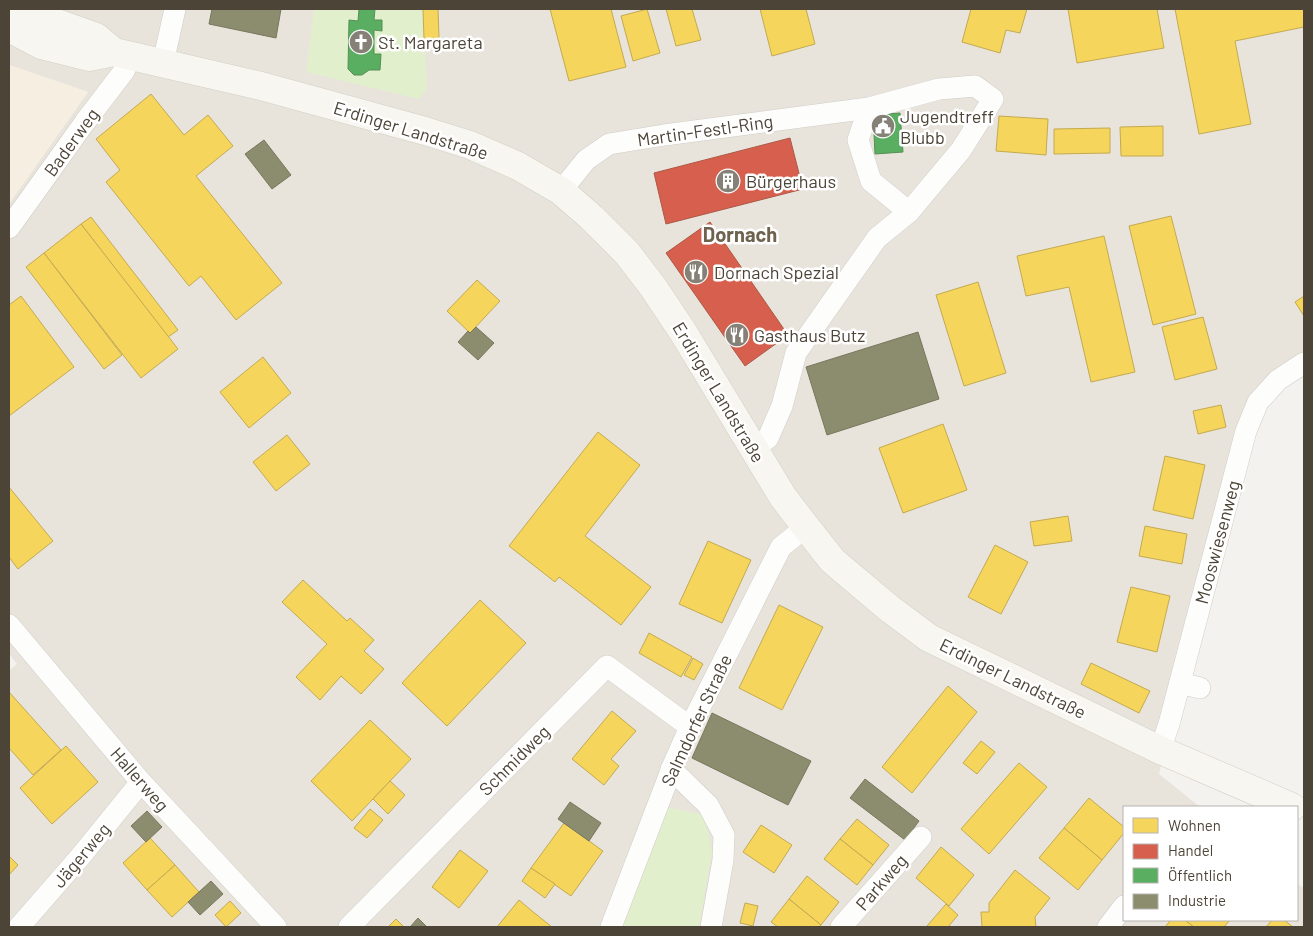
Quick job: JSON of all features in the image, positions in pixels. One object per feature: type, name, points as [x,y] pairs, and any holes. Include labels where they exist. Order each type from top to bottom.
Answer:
[{"type":"street","name":"Erdinger Landstraße","points":[[17,9],[96,37],[123,54]]},
{"type":"street","points":[[163,63],[175,9]]},
{"type":"street","name":"Erdinger Landstraße","points":[[9,28],[40,45],[88,57],[123,54],[286,93],[425,131],[470,145],[518,166],[561,191],[591,217],[627,253],[653,287],[683,332],[783,497],[840,568],[890,610],[929,638],[1160,750],[1259,801],[1286,806]]},
{"type":"street","name":"Baderweg","points":[[9,228],[124,71],[123,54]]},
{"type":"street","name":"Martin-Festl-Ring","points":[[561,191],[586,160],[608,144],[869,108],[939,89],[975,86],[993,99],[961,150],[909,212],[877,238],[796,353],[782,406],[768,438],[753,449]]},
{"type":"street","points":[[869,108],[858,140],[871,181],[909,212]]},
{"type":"street","name":"Mooswiesenweg","points":[[1160,750],[1169,724],[1190,686],[1246,431],[1267,407],[1278,380],[1304,363]]},
{"type":"street","name":"Salmdorfer Straße","points":[[611,927],[671,769],[690,727],[781,547],[806,527]]},
{"type":"street","name":"Hallerweg","points":[[9,626],[141,782],[276,927]]},
{"type":"street","name":"Schmidweg","points":[[350,927],[606,666],[690,727]]},
{"type":"street","points":[[671,769],[708,805],[724,835],[723,860],[711,927]]},
{"type":"street","name":"Jägerweg","points":[[19,927],[80,857],[141,782]]},
{"type":"street","name":"Parkweg","points":[[842,927],[920,837]]},
{"type":"street","points":[[1108,927],[1123,907]]},
{"type":"shaded area","points":[[9,9],[1304,9],[1304,358],[1248,398],[1159,774],[1199,806],[1123,806],[1123,921],[1298,921],[1298,885],[1304,888],[1304,927],[9,927],[9,671],[17,664],[9,654],[9,204],[88,92],[9,65]]},
{"type":"shaded area","points":[[9,65],[88,92],[9,204]]},
{"type":"green space","points":[[314,9],[423,9],[427,89],[419,99],[306,72]]},
{"type":"green space","points":[[665,807],[704,815],[712,852],[699,927],[622,927]]},
{"type":"building: Wohnen","points":[[423,9],[438,9],[439,38],[424,39]]},
{"type":"building: Wohnen","points":[[550,9],[611,9],[626,67],[569,81]]},
{"type":"building: Wohnen","points":[[647,9],[660,53],[633,61],[621,16]]},
{"type":"building: Wohnen","points":[[666,9],[692,9],[701,40],[676,46]]},
{"type":"building: Wohnen","points":[[760,9],[806,9],[815,44],[772,56]]},
{"type":"building: Wohnen","points":[[971,9],[1027,9],[1020,33],[1006,30],[1000,53],[962,42]]},
{"type":"building: Wohnen","points":[[1068,9],[1157,9],[1164,48],[1077,63]]},
{"type":"building: Wohnen","points":[[1175,9],[1304,9],[1304,27],[1235,41],[1251,124],[1199,134]]},
{"type":"building: Wohnen","points":[[151,94],[184,135],[208,115],[233,146],[196,176],[282,283],[236,320],[201,276],[189,286],[106,182],[120,170],[96,139]]},
{"type":"building: Wohnen","points":[[999,116],[1048,119],[1046,155],[996,151]]},
{"type":"building: Wohnen","points":[[1163,126],[1163,156],[1121,156],[1120,127]]},
{"type":"building: Wohnen","points":[[1110,128],[1110,153],[1054,154],[1054,129]]},
{"type":"building: Wohnen","points":[[1171,216],[1196,314],[1153,325],[1129,226]]},
{"type":"building: Wohnen","points":[[91,217],[178,330],[168,337],[81,224]]},
{"type":"building: Wohnen","points":[[81,224],[178,349],[141,378],[44,253]]},
{"type":"building: Wohnen","points":[[1104,236],[1135,372],[1091,382],[1069,287],[1026,296],[1017,256]]},
{"type":"building: Wohnen","points":[[44,253],[122,355],[104,369],[26,267]]},
{"type":"building: Wohnen","points":[[477,280],[500,301],[470,333],[447,311]]},
{"type":"building: Wohnen","points":[[978,282],[1006,373],[964,386],[936,295]]},
{"type":"building: Wohnen","points":[[21,296],[74,367],[9,416],[9,305]]},
{"type":"building: Wohnen","points":[[1304,296],[1304,316],[1295,302]]},
{"type":"building: Wohnen","points":[[1203,317],[1217,369],[1175,380],[1162,327]]},
{"type":"building: Wohnen","points":[[263,357],[291,393],[249,428],[220,392]]},
{"type":"building: Wohnen","points":[[1221,405],[1226,427],[1198,434],[1193,411]]},
{"type":"building: Wohnen","points":[[943,424],[967,490],[903,513],[879,448]]},
{"type":"building: Wohnen","points":[[598,432],[640,465],[585,536],[651,587],[621,625],[559,577],[555,582],[509,546]]},
{"type":"building: Wohnen","points":[[287,435],[310,464],[276,491],[253,462]]},
{"type":"building: Wohnen","points":[[1165,456],[1205,465],[1193,519],[1153,510]]},
{"type":"building: Wohnen","points":[[9,487],[53,541],[18,569],[9,557]]},
{"type":"building: Wohnen","points":[[1068,516],[1072,541],[1034,546],[1030,522]]},
{"type":"building: Wohnen","points":[[1145,526],[1187,534],[1182,564],[1139,556]]},
{"type":"building: Wohnen","points":[[708,541],[751,560],[722,623],[679,604]]},
{"type":"building: Wohnen","points":[[995,545],[1028,562],[1001,614],[968,597]]},
{"type":"building: Wohnen","points":[[303,580],[347,621],[350,618],[374,640],[364,651],[384,669],[361,694],[341,676],[320,700],[296,677],[327,644],[282,602]]},
{"type":"building: Wohnen","points":[[1131,587],[1170,596],[1157,652],[1117,642]]},
{"type":"building: Wohnen","points":[[480,600],[526,643],[447,726],[402,683]]},
{"type":"building: Wohnen","points":[[779,605],[823,627],[782,710],[739,688]]},
{"type":"building: Wohnen","points":[[649,633],[692,657],[681,677],[639,653]]},
{"type":"building: Wohnen","points":[[693,658],[703,664],[694,680],[684,675]]},
{"type":"building: Wohnen","points":[[1091,663],[1150,691],[1139,713],[1081,684]]},
{"type":"building: Wohnen","points":[[948,686],[977,712],[912,793],[882,767]]},
{"type":"building: Wohnen","points":[[9,692],[61,750],[33,775],[9,748]]},
{"type":"building: Wohnen","points":[[612,711],[636,731],[611,759],[619,766],[604,785],[572,759]]},
{"type":"building: Wohnen","points":[[370,720],[411,759],[352,821],[311,781]]},
{"type":"building: Wohnen","points":[[981,741],[995,752],[977,774],[963,763]]},
{"type":"building: Wohnen","points":[[66,746],[98,782],[52,824],[20,788]]},
{"type":"building: Wohnen","points":[[1019,763],[1047,787],[989,854],[961,829]]},
{"type":"building: Wohnen","points":[[390,781],[405,795],[388,814],[373,799]]},
{"type":"building: Wohnen","points":[[1089,798],[1123,826],[1123,834],[1102,860],[1064,828]]},
{"type":"building: Wohnen","points":[[370,809],[383,820],[367,838],[354,828]]},
{"type":"building: Wohnen","points":[[857,819],[889,845],[873,865],[840,839]]},
{"type":"building: Wohnen","points":[[564,823],[603,851],[571,896],[531,868]]},
{"type":"building: Wohnen","points":[[761,825],[792,845],[774,873],[743,852]]},
{"type":"building: Wohnen","points":[[1064,828],[1102,860],[1078,890],[1039,858]]},
{"type":"building: Wohnen","points":[[150,838],[175,865],[147,890],[123,863]]},
{"type":"building: Wohnen","points":[[840,839],[873,865],[857,885],[824,859]]},
{"type":"building: Wohnen","points":[[941,847],[974,875],[949,906],[916,878]]},
{"type":"building: Wohnen","points":[[460,850],[488,871],[459,908],[432,887]]},
{"type":"building: Wohnen","points":[[9,856],[18,865],[9,875]]},
{"type":"building: Wohnen","points":[[175,865],[199,892],[172,917],[147,890]]},
{"type":"building: Wohnen","points":[[531,868],[555,884],[545,898],[522,881]]},
{"type":"building: Wohnen","points":[[1015,870],[1050,898],[1035,917],[1036,927],[982,927],[981,912],[989,912],[989,903]]},
{"type":"building: Wohnen","points":[[807,876],[839,902],[821,925],[789,899]]},
{"type":"building: Wohnen","points":[[789,899],[821,925],[819,927],[778,927],[771,922]]},
{"type":"building: Wohnen","points":[[519,900],[532,911],[552,927],[497,927]]},
{"type":"building: Wohnen","points":[[230,901],[241,913],[226,927],[215,915]]},
{"type":"building: Wohnen","points":[[745,903],[758,906],[753,926],[740,923]]},
{"type":"building: Wohnen","points":[[946,904],[958,915],[948,927],[927,926]]},
{"type":"building: Wohnen","points":[[396,919],[404,927],[388,927]]},
{"type":"building: Wohnen","points":[[1170,921],[1186,921],[1194,927],[1165,927]]},
{"type":"building: Wohnen","points":[[1186,921],[1229,921],[1224,927],[1194,927]]},
{"type":"building: Wohnen","points":[[1271,921],[1285,921],[1293,927],[1266,927]]},
{"type":"building: Handel","name":"Bürgerhaus","points":[[790,138],[803,189],[666,224],[654,173]]},
{"type":"building: Handel","points":[[710,222],[788,335],[745,366],[666,253]]},
{"type":"building: Öffentlich","name":"St. Margareta","points":[[359,9],[375,9],[374,20],[382,20],[382,31],[374,30],[374,54],[381,54],[380,70],[369,70],[362,75],[354,75],[348,69],[349,20],[358,21]]},
{"type":"building: Öffentlich","points":[[900,113],[903,152],[875,154],[873,115]]},
{"type":"building: Industrie","points":[[212,9],[281,9],[276,38],[209,24]]},
{"type":"building: Industrie","points":[[264,140],[291,175],[272,189],[245,154]]},
{"type":"building: Industrie","points":[[476,327],[494,343],[478,360],[458,342],[468,331],[470,333]]},
{"type":"building: Industrie","points":[[918,332],[939,399],[827,435],[806,367]]},
{"type":"building: Industrie","points":[[712,713],[811,761],[788,805],[692,758]]},
{"type":"building: Industrie","points":[[865,779],[919,821],[905,840],[850,798]]},
{"type":"building: Industrie","points":[[570,802],[601,823],[589,841],[558,819]]},
{"type":"building: Industrie","points":[[147,811],[162,827],[146,842],[131,826]]},
{"type":"building: Industrie","points":[[211,881],[223,894],[200,915],[188,902]]},
{"type":"building: Industrie","points":[[418,918],[427,927],[410,927]]},
{"type":"place","name":"St. Margareta","points":[[361,42]]},
{"type":"place","name":"Jugendtreff Blubb","points":[[883,126]]},
{"type":"place","name":"Bürgerhaus","points":[[728,181]]},
{"type":"place","name":"Dornach Spezial","points":[[696,272]]},
{"type":"place","name":"Gasthaus Butz","points":[[737,335]]},
{"type":"district","name":"Dornach","points":[[740,234]]}]
